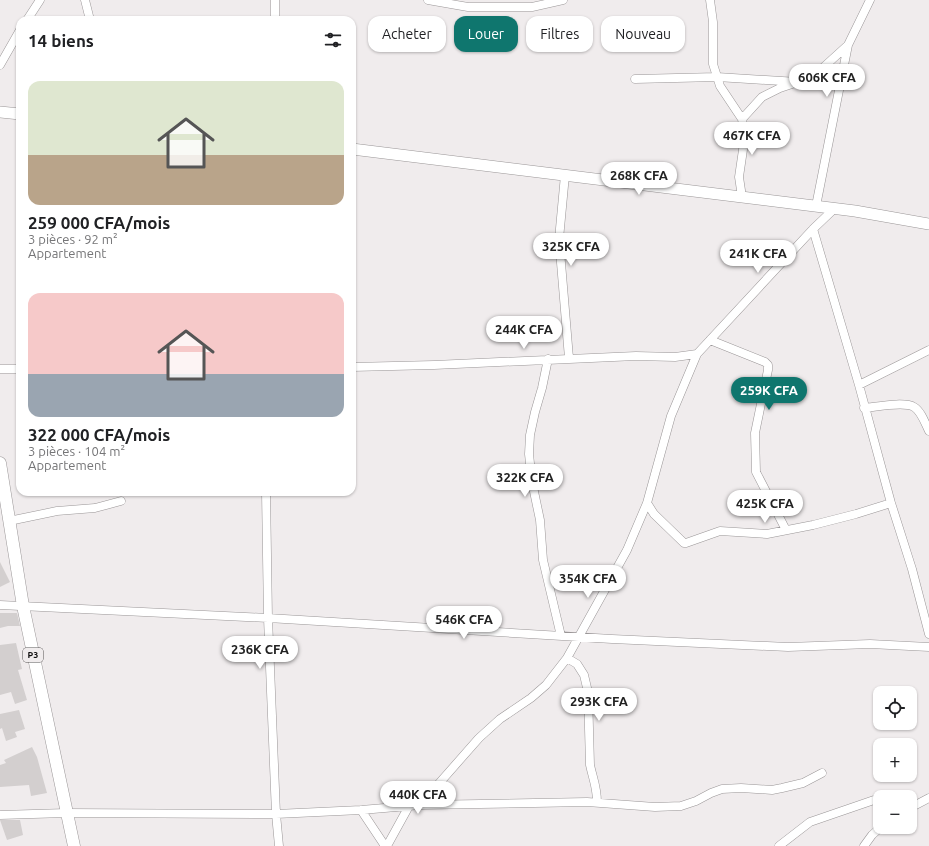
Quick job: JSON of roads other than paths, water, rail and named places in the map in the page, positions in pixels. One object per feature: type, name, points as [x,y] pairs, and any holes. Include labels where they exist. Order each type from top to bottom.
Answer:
[{"type":"main road","points":[[0,112],[16,114]]},
{"type":"main road","points":[[356,149],[816,206],[929,224]]},
{"type":"main road","name":"P3","points":[[0,463],[23,606],[74,846]]},
{"type":"street","points":[[29,16],[40,0]]},
{"type":"street","points":[[86,0],[89,16]]},
{"type":"street","points":[[275,0],[275,16]]},
{"type":"street","points":[[428,0],[468,7],[532,7],[562,0]]},
{"type":"street","points":[[710,0],[713,22],[712,64],[728,99],[742,119],[745,136],[739,177],[742,197]]},
{"type":"street","points":[[816,206],[848,45],[870,0]]},
{"type":"street","points":[[0,65],[16,37]]},
{"type":"street","points":[[742,119],[762,97],[780,88],[816,74],[848,45]]},
{"type":"street","points":[[635,79],[717,77],[798,82]]},
{"type":"street","points":[[565,175],[559,239],[569,358]]},
{"type":"street","points":[[420,805],[479,738],[500,719],[531,698],[546,685],[567,658],[627,550],[647,504],[671,416],[697,354],[813,229],[834,209]]},
{"type":"street","points":[[813,229],[859,385],[891,503],[912,569],[929,634]]},
{"type":"street","points":[[710,340],[766,362],[768,365],[755,433],[756,472],[786,530]]},
{"type":"street","points":[[859,385],[929,350]]},
{"type":"street","points":[[356,366],[636,356],[675,357],[697,354]]},
{"type":"street","points":[[548,359],[530,435],[529,454],[532,482],[540,520],[543,560],[561,636]]},
{"type":"street","points":[[0,369],[16,369]]},
{"type":"street","points":[[864,408],[901,404],[913,406],[918,411],[929,431]]},
{"type":"street","points":[[266,496],[268,618],[276,814],[279,846]]},
{"type":"street","points":[[9,521],[58,511],[95,508],[121,501]]},
{"type":"street","points":[[647,504],[654,514],[684,543],[686,543],[720,531],[767,534],[856,514],[891,503]]},
{"type":"street","points":[[0,605],[268,618],[561,636],[788,647],[870,644],[929,647]]},
{"type":"street","points":[[567,658],[577,664],[584,675],[588,692],[590,765],[592,776],[596,783],[597,802]]},
{"type":"street","points":[[0,815],[66,813],[276,814],[361,810],[420,805],[597,802],[655,806],[681,806],[722,789],[740,788],[772,790],[803,783],[822,773]]},
{"type":"street","points":[[917,804],[929,798]]},
{"type":"street","points":[[779,846],[810,822],[873,800]]},
{"type":"street","points":[[361,810],[386,846],[409,806]]},
{"type":"street","points":[[864,846],[873,834]]}]
